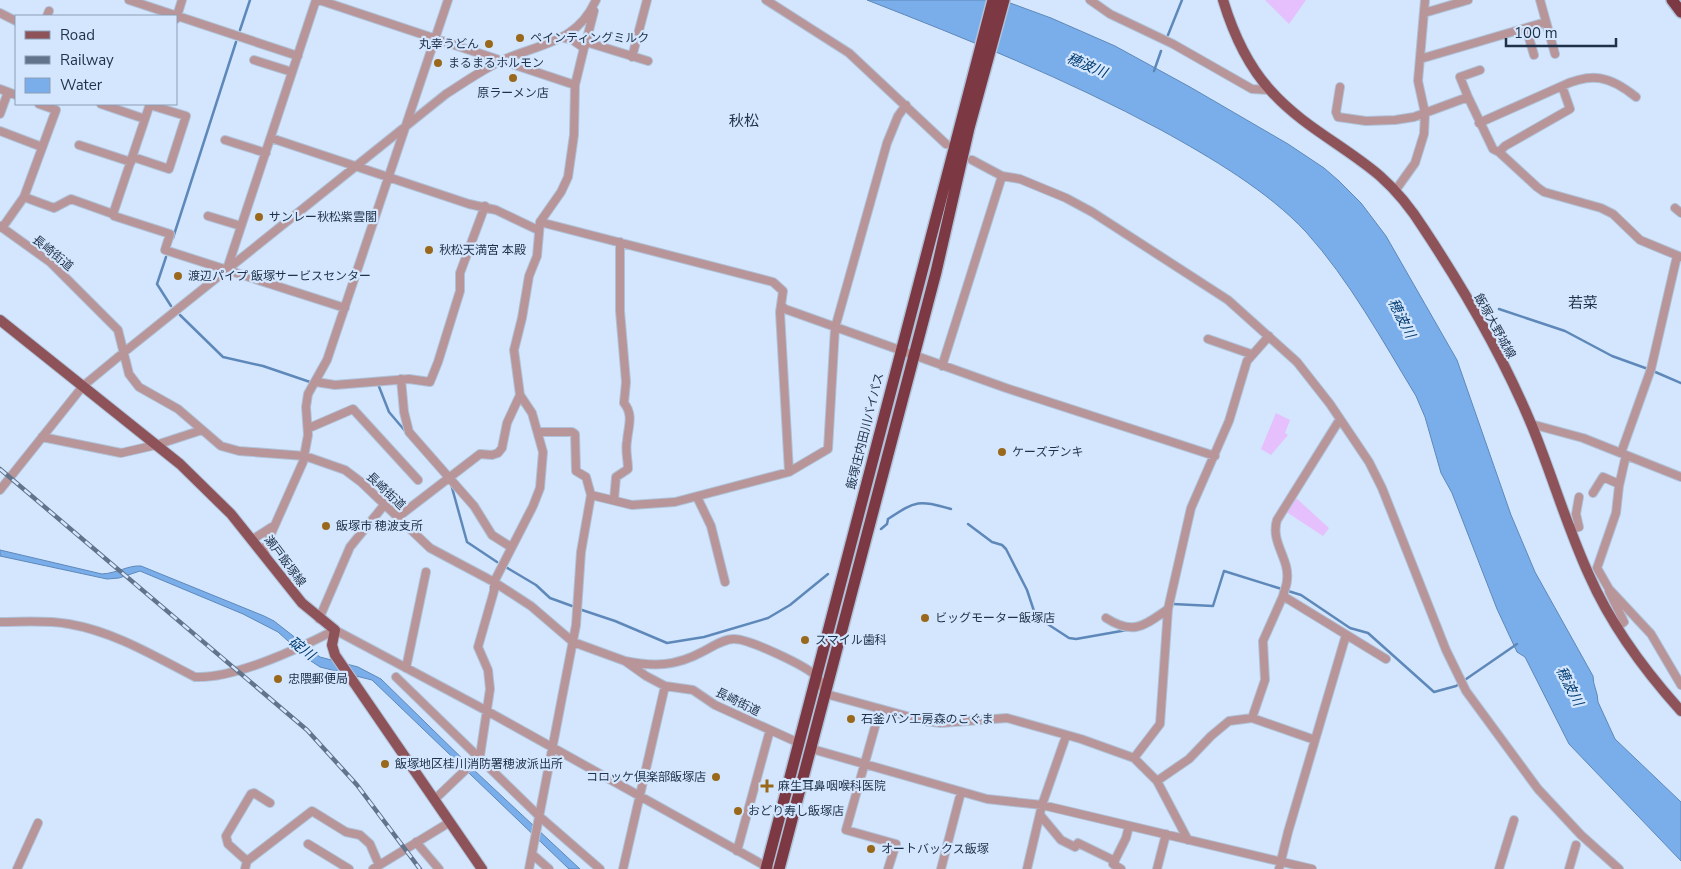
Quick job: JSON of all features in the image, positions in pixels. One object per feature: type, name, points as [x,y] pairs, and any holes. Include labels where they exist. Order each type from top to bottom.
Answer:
[{"type":"highway","name":"飯塚庄内田川バイパス","points":[[779,869],[936,272],[965,125],[993,0]]},
{"type":"highway","name":"飯塚庄内田川バイパス","points":[[768,868],[900,351],[965,125],[1004,0]]},
{"type":"highway","points":[[1672,0],[1681,12]]},
{"type":"main road","name":"飯塚大野城線","points":[[1223,0],[1234,32],[1250,63],[1269,90],[1301,119],[1370,168],[1394,191],[1424,229],[1496,352],[1531,424],[1590,578],[1634,653],[1681,711]]},
{"type":"main road","name":"瀬戸飯塚線","points":[[0,320],[156,445],[207,489],[253,539],[302,603],[319,619],[335,630]]},
{"type":"main road","points":[[335,630],[332,645],[335,655],[482,869]]},
{"type":"street","points":[[178,15],[182,0]]},
{"type":"street","points":[[227,269],[292,72],[318,0],[575,85]]},
{"type":"street","points":[[265,556],[266,545],[305,456],[309,428],[307,399],[328,360],[448,0]]},
{"type":"street","points":[[1,487],[83,386],[122,353],[446,94],[502,60],[564,38],[582,24],[597,0]]},
{"type":"street","points":[[434,800],[479,757],[490,700],[488,670],[479,655],[478,647],[494,591],[494,582],[533,506],[540,488],[543,452],[529,407],[520,395],[514,350],[529,276],[536,256],[539,226],[561,192],[568,177],[574,135],[575,85],[597,0]]},
{"type":"street","points":[[632,57],[647,0]]},
{"type":"street","points":[[766,0],[849,53],[946,144]]},
{"type":"street","points":[[1090,0],[1110,14],[1173,44],[1252,89],[1269,90]]},
{"type":"street","points":[[1394,191],[1418,156],[1424,134],[1425,113],[1418,81],[1425,0]]},
{"type":"street","points":[[1424,14],[1468,0]]},
{"type":"street","points":[[1540,0],[1555,54]]},
{"type":"street","points":[[134,1],[169,15]]},
{"type":"street","points":[[0,13],[15,20]]},
{"type":"street","points":[[178,18],[298,56]]},
{"type":"street","points":[[1420,60],[1546,22]]},
{"type":"street","points":[[1526,28],[1534,55]]},
{"type":"street","points":[[564,38],[648,60]]},
{"type":"street","points":[[254,60],[292,72]]},
{"type":"street","points":[[1480,70],[1460,77],[1479,123],[1493,149],[1499,152],[1544,192],[1601,208],[1613,214],[1640,240],[1679,256],[1651,369],[1624,454],[1616,513],[1597,568],[1624,622],[1618,627]]},
{"type":"street","points":[[1479,123],[1579,78],[1597,77],[1624,88],[1636,97]]},
{"type":"street","points":[[1499,152],[1505,146],[1570,109],[1562,86]]},
{"type":"street","points":[[1340,87],[1336,112],[1340,119],[1396,120],[1425,113],[1468,97]]},
{"type":"street","points":[[0,89],[12,94],[0,114]]},
{"type":"street","points":[[1,227],[24,197],[56,110],[42,105]]},
{"type":"street","points":[[104,105],[145,120]]},
{"type":"street","points":[[112,214],[150,105]]},
{"type":"street","points":[[80,145],[169,169],[186,116],[153,105]]},
{"type":"street","points":[[591,495],[632,505],[647,506],[697,497],[789,472],[828,449],[835,328],[887,143],[898,116],[906,105]]},
{"type":"street","points":[[0,131],[42,147]]},
{"type":"street","points":[[271,138],[469,204],[485,206],[539,226],[620,242],[773,282],[783,291],[780,312],[789,472]]},
{"type":"street","points":[[225,140],[266,153]]},
{"type":"street","points":[[972,160],[1002,176],[1020,179],[1066,198],[1092,212],[1228,300],[1297,362],[1340,419],[1369,462],[1382,488],[1446,650],[1466,691],[1538,789],[1581,836],[1619,869]]},
{"type":"street","points":[[942,366],[1002,176]]},
{"type":"street","points":[[24,197],[54,208],[71,199],[114,216],[170,234],[165,250],[345,308]]},
{"type":"street","points":[[316,382],[334,385],[401,379],[430,382],[460,291],[460,273],[485,206]]},
{"type":"street","points":[[208,216],[241,226]]},
{"type":"street","name":"長崎街道","points":[[1,227],[50,262],[118,330],[128,374],[139,387],[178,409],[228,450],[305,456],[345,470],[385,504],[430,548],[494,582],[531,606],[573,642],[625,661],[646,676],[665,686],[693,690],[715,705],[799,743]]},
{"type":"street","points":[[614,500],[616,477],[628,469],[627,441],[630,429],[629,409],[624,403],[626,382],[620,311],[620,242]]},
{"type":"street","points":[[781,305],[785,309],[913,356],[1215,456]]},
{"type":"street","points":[[1134,758],[1160,724],[1168,608],[1191,508],[1229,421],[1244,369],[1251,354],[1269,336]]},
{"type":"street","points":[[1208,339],[1251,354]]},
{"type":"street","points":[[401,379],[404,412],[409,432],[474,506],[492,535],[511,547]]},
{"type":"street","points":[[398,518],[480,454],[492,455],[502,448],[507,423],[520,395]]},
{"type":"street","points":[[309,428],[353,409],[418,480]]},
{"type":"street","points":[[1252,718],[1265,680],[1264,642],[1283,596],[1287,574],[1276,538],[1277,520],[1340,419]]},
{"type":"street","points":[[1531,424],[1583,438],[1681,477]]},
{"type":"street","points":[[42,437],[121,453],[156,445],[202,430]]},
{"type":"street","points":[[529,869],[554,750],[573,642],[581,552],[591,495],[586,477],[576,471],[575,434],[572,432],[538,432]]},
{"type":"street","points":[[1594,493],[1603,477],[1619,484]]},
{"type":"street","points":[[697,497],[712,526],[725,582]]},
{"type":"street","points":[[1570,529],[1579,526],[1576,514],[1579,497]]},
{"type":"street","points":[[319,619],[350,547],[385,504]]},
{"type":"street","points":[[253,539],[275,524]]},
{"type":"street","points":[[406,668],[427,571]]},
{"type":"street","points":[[1609,589],[1651,634],[1681,684]]},
{"type":"street","points":[[1283,596],[1386,659]]},
{"type":"street","points":[[1106,618],[1124,628],[1141,626],[1149,624],[1168,608]]},
{"type":"street","points":[[0,622],[68,624],[100,632],[135,644],[195,677],[206,678],[235,671],[283,654],[335,630],[487,711],[768,868]]},
{"type":"street","points":[[1280,866],[1346,635]]},
{"type":"street","points":[[625,661],[670,665],[686,661],[725,641],[734,639],[764,648],[817,677],[826,694],[941,723],[1007,718],[1066,736],[1134,758],[1157,781],[1188,840]]},
{"type":"street","points":[[396,677],[539,818],[600,869]]},
{"type":"street","points":[[624,869],[665,686]]},
{"type":"street","points":[[880,709],[846,830],[896,844],[888,869]]},
{"type":"street","points":[[1157,781],[1189,759],[1211,736],[1229,721],[1252,718],[1315,740]]},
{"type":"street","points":[[737,851],[770,730]]},
{"type":"street","points":[[1027,869],[1041,816],[1042,805],[1066,736]]},
{"type":"street","points":[[812,749],[987,799],[1042,805],[1166,834],[1280,866],[1312,869]]},
{"type":"street","points":[[941,869],[961,792]]},
{"type":"street","points":[[247,861],[228,844],[226,836],[251,794],[254,793],[270,803]]},
{"type":"street","points":[[245,869],[247,861],[312,811],[346,832],[360,835],[370,844],[376,867],[450,822]]},
{"type":"street","points":[[1041,816],[1066,843],[1075,847],[1078,843],[1114,861]]},
{"type":"street","points":[[1499,869],[1514,820]]},
{"type":"street","points":[[17,869],[38,823]]},
{"type":"street","points":[[1121,869],[1113,864],[1126,838],[1129,826]]},
{"type":"street","points":[[1157,869],[1166,834]]},
{"type":"street","points":[[416,842],[439,869]]},
{"type":"street","points":[[308,844],[349,869]]},
{"type":"street","points":[[1569,869],[1576,845]]},
{"type":"street","points":[[532,852],[549,869]]},
{"type":"shaded area","points":[[1265,0],[1306,0],[1289,24]]},
{"type":"shaded area","points":[[1276,413],[1290,420],[1285,433],[1288,435],[1271,455],[1261,449]]},
{"type":"shaded area","points":[[1295,497],[1329,528],[1323,536],[1285,511]]},
{"type":"water","name":"穂波川","points":[[867,0],[1002,0],[1051,18],[1115,46],[1288,144],[1324,168],[1361,203],[1386,236],[1457,360],[1511,515],[1535,572],[1593,676],[1598,702],[1615,739],[1681,802],[1681,861],[1569,744],[1525,657],[1517,652],[1497,609],[1452,493],[1441,473],[1425,417],[1416,396],[1378,332],[1337,270],[1306,232],[1274,203],[1238,176],[1161,130],[1125,111],[1016,61]]},
{"type":"water","name":"碇川","points":[[0,550],[102,574],[141,566],[264,616],[274,621],[320,657],[358,667],[381,679],[475,771],[580,869],[569,869],[372,680],[320,667],[308,659],[278,632],[243,614],[140,571],[119,578],[107,579],[0,556]]},
{"type":"waterway","points":[[240,30],[250,0]]},
{"type":"waterway","points":[[1168,35],[1182,0]]},
{"type":"waterway","points":[[173,238],[236,42]]},
{"type":"waterway","points":[[1154,71],[1161,51]]},
{"type":"waterway","points":[[166,257],[157,284],[171,306]]},
{"type":"waterway","points":[[1499,309],[1565,331],[1612,356],[1648,369]]},
{"type":"waterway","points":[[180,315],[223,357],[263,366],[313,383]]},
{"type":"waterway","points":[[1653,371],[1681,383]]},
{"type":"waterway","points":[[378,384],[389,412],[406,432]]},
{"type":"waterway","points":[[451,484],[467,542],[497,562]]},
{"type":"waterway","points":[[881,529],[887,524],[888,519],[905,508],[918,503],[951,509]]},
{"type":"waterway","points":[[968,524],[992,542],[1002,545],[1006,549],[1027,590],[1034,611],[1046,623],[1069,638],[1076,639],[1127,630]]},
{"type":"waterway","points":[[504,566],[536,585],[550,598],[572,606]]},
{"type":"waterway","points":[[1173,604],[1213,606],[1224,571],[1301,595],[1350,628],[1368,633],[1434,692],[1456,686],[1517,644]]},
{"type":"waterway","points":[[579,609],[615,621],[667,643],[704,637],[768,618],[790,605],[828,574]]},
{"type":"railway","points":[[0,469],[307,730],[357,785],[420,869]]},
{"type":"place","name":"ペインティングミルク","points":[[520,38]]},
{"type":"place","name":"丸幸うどん","points":[[489,44]]},
{"type":"place","name":"まるまるホルモン","points":[[438,63]]},
{"type":"place","name":"原ラーメン店","points":[[513,78]]},
{"type":"place","name":"サンレー秋松紫雲閣","points":[[259,217]]},
{"type":"place","name":"秋松天満宮 本殿","points":[[429,250]]},
{"type":"place","name":"渡辺パイプ 飯塚サービスセンター","points":[[178,276]]},
{"type":"place","name":"ケーズデンキ","points":[[1002,452]]},
{"type":"place","name":"飯塚市 穂波支所","points":[[326,526]]},
{"type":"place","name":"ビッグモーター飯塚店","points":[[925,618]]},
{"type":"place","name":"スマイル歯科","points":[[805,640]]},
{"type":"place","name":"忠隈郵便局","points":[[278,679]]},
{"type":"place","name":"石釜パン工房森のこぐま","points":[[851,719]]},
{"type":"place","name":"飯塚地区桂川消防署穂波派出所","points":[[385,764]]},
{"type":"place","name":"コロッケ倶楽部飯塚店","points":[[716,777]]},
{"type":"place","name":"麻生耳鼻咽喉科医院","points":[[767,786]]},
{"type":"place","name":"おどり寿し飯塚店","points":[[738,811]]},
{"type":"place","name":"オートバックス飯塚","points":[[871,849]]},
{"type":"district","name":"秋松","points":[[744,121]]},
{"type":"district","name":"若菜","points":[[1583,303]]}]
